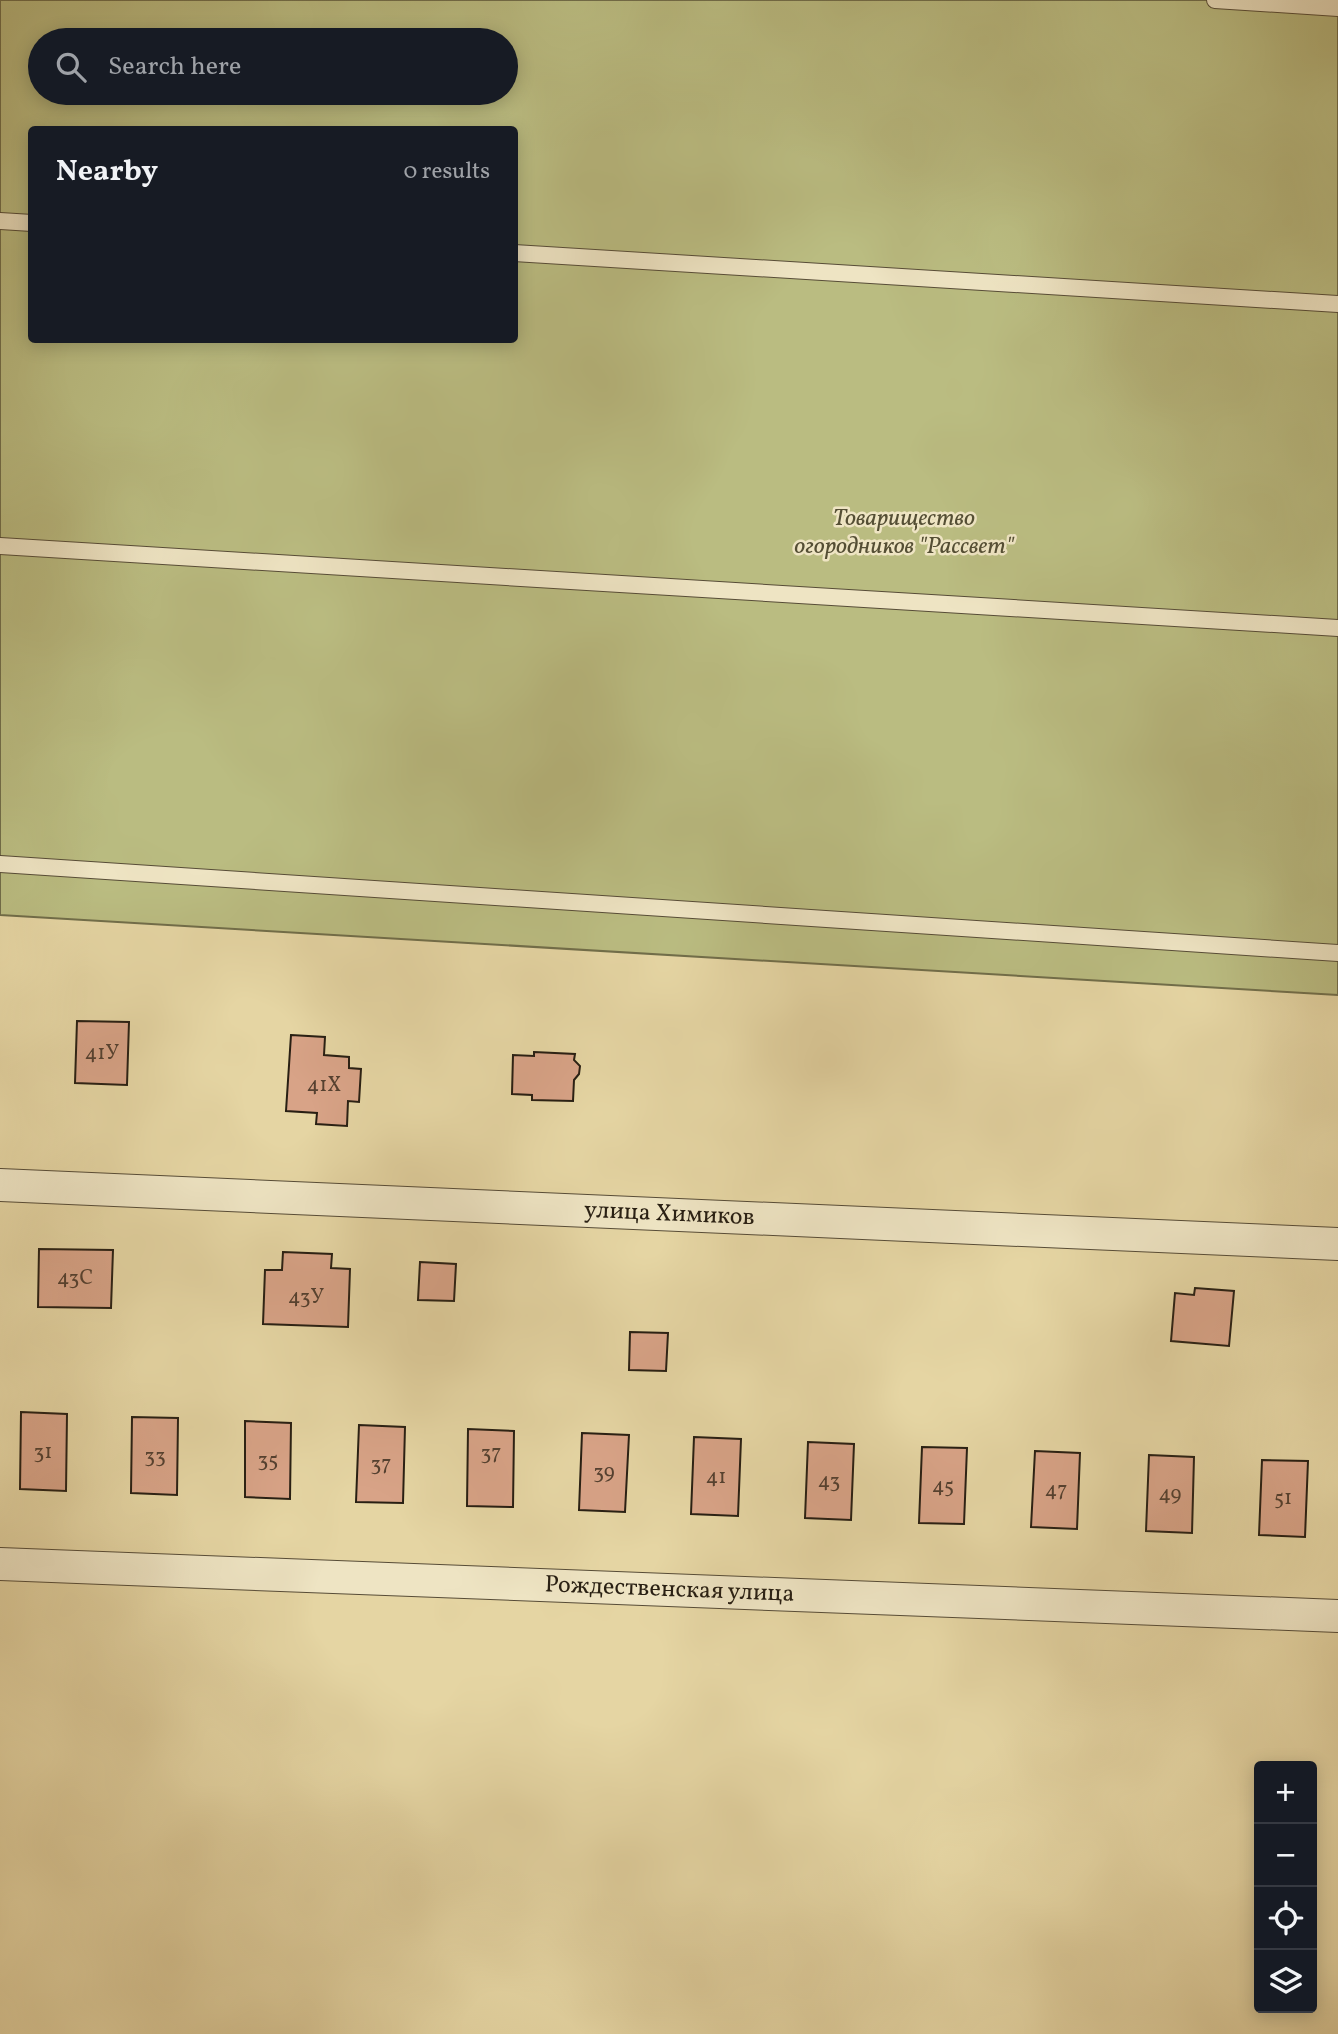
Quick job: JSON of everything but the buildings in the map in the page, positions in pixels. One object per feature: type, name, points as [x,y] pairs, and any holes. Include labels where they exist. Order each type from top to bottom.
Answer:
[{"type":"street","name":"улица Химиков","points":[[0,1185],[1338,1244]]},
{"type":"street","name":"Рождественская улица","points":[[0,1564],[1338,1616]]},
{"type":"lane","points":[[1215,0],[1338,8]]},
{"type":"lane","points":[[0,221],[28,223]]},
{"type":"lane","points":[[518,253],[1338,304]]},
{"type":"lane","points":[[0,546],[1338,628]]},
{"type":"lane","points":[[0,864],[1338,953]]},
{"type":"green space","name":"Товарищество огородников \"Рассвет\"","points":[[0,0],[1338,0],[1338,995],[0,915]]}]
